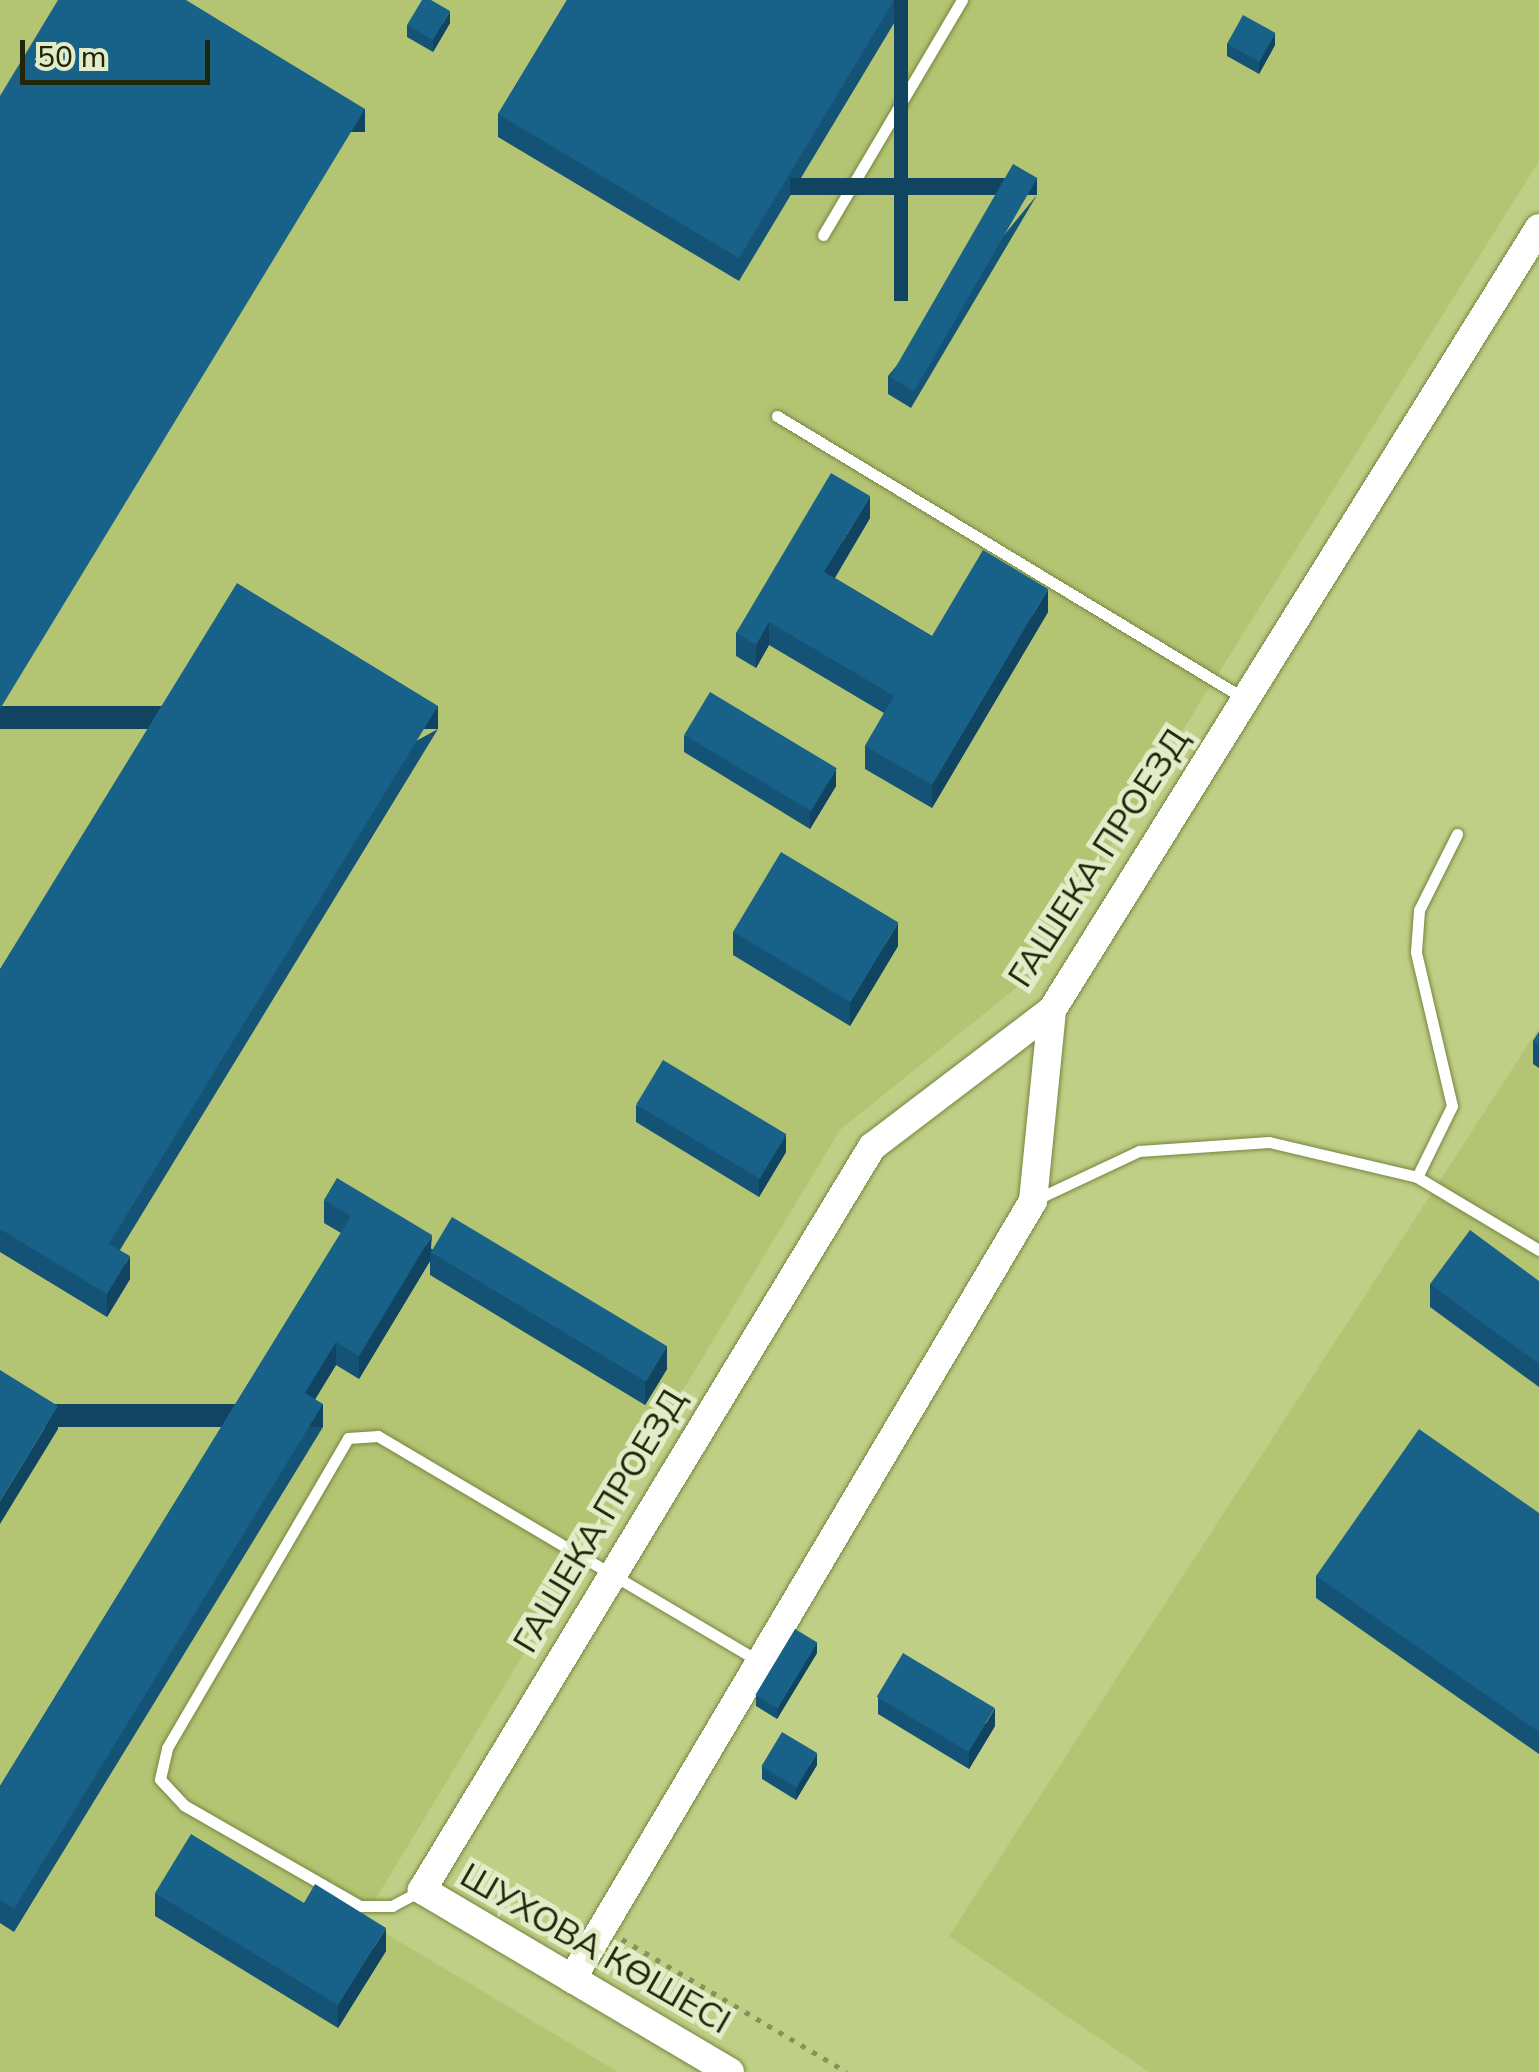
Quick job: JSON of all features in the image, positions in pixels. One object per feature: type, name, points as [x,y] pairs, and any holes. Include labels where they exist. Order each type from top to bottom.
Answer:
[{"type":"street","name":"ГАШЕКА ПРОЕЗД","points":[[422,1890],[872,1146],[1052,1010],[1539,228]]},
{"type":"street","points":[[572,1979],[1033,1200],[1052,1010]]},
{"type":"street","name":"ШУХОВА КӨШЕСІ","points":[[422,1890],[730,2072]]},
{"type":"lane","points":[[823,235],[962,0]]},
{"type":"lane","points":[[777,416],[1245,700]]},
{"type":"lane","points":[[1417,1177],[1452,1106],[1416,952],[1419,910],[1457,834]]},
{"type":"lane","points":[[1033,1200],[1139,1152],[1220,1140],[1417,1177],[1539,1250]]},
{"type":"lane","points":[[422,1890],[392,1906],[360,1906],[184,1804],[160,1779],[167,1748],[339,1449],[356,1433],[378,1436],[758,1661]]},
{"type":"path","points":[[602,1926],[847,2072]]},
{"type":"shaded area","points":[[0,0],[1539,0],[1539,161],[1027,979],[840,1130],[363,1920],[618,2072],[0,2072]]},
{"type":"shaded area","points":[[1539,1028],[1539,2072],[1149,2072],[949,1936]]},
{"type":"building","points":[[58,0],[186,0],[365,109],[0,709],[0,96]]},
{"type":"building","points":[[422,0],[431,0],[450,11],[433,40],[407,25]]},
{"type":"building","points":[[567,0],[894,0],[739,258],[498,114]]},
{"type":"building","points":[[1243,15],[1275,33],[1259,62],[1227,44]]},
{"type":"building","points":[[1013,164],[1037,178],[914,391],[890,377]]},
{"type":"building","points":[[831,473],[870,496],[824,572],[932,636],[983,550],[1048,589],[932,785],[865,746],[894,696],[769,622],[756,645],[736,633]]},
{"type":"building","points":[[237,583],[438,706],[109,1244],[130,1256],[107,1294],[0,1229],[0,969]]},
{"type":"building","points":[[710,692],[837,768],[811,811],[684,735]]},
{"type":"building","points":[[781,852],[898,923],[851,1002],[733,932]]},
{"type":"building","points":[[663,1060],[786,1134],[760,1179],[636,1105]]},
{"type":"building","points":[[337,1178],[432,1235],[359,1356],[336,1342],[305,1393],[323,1404],[14,1909],[0,1900],[0,1786],[351,1216],[324,1200]]},
{"type":"building","points":[[452,1217],[667,1346],[646,1381],[431,1252]]},
{"type":"building","points":[[1470,1230],[1539,1281],[1539,1364],[1430,1284]]},
{"type":"building","points":[[0,1370],[58,1406],[0,1501]]},
{"type":"building","points":[[1419,1429],[1539,1513],[1539,1732],[1316,1576]]},
{"type":"building","points":[[795,1629],[817,1642],[778,1708],[755,1695]]},
{"type":"building","points":[[903,1653],[995,1708],[968,1752],[877,1697]]},
{"type":"building","points":[[782,1732],[817,1753],[797,1787],[761,1766]]},
{"type":"building","points":[[191,1834],[304,1903],[315,1884],[386,1928],[338,2005],[155,1893]]}]
